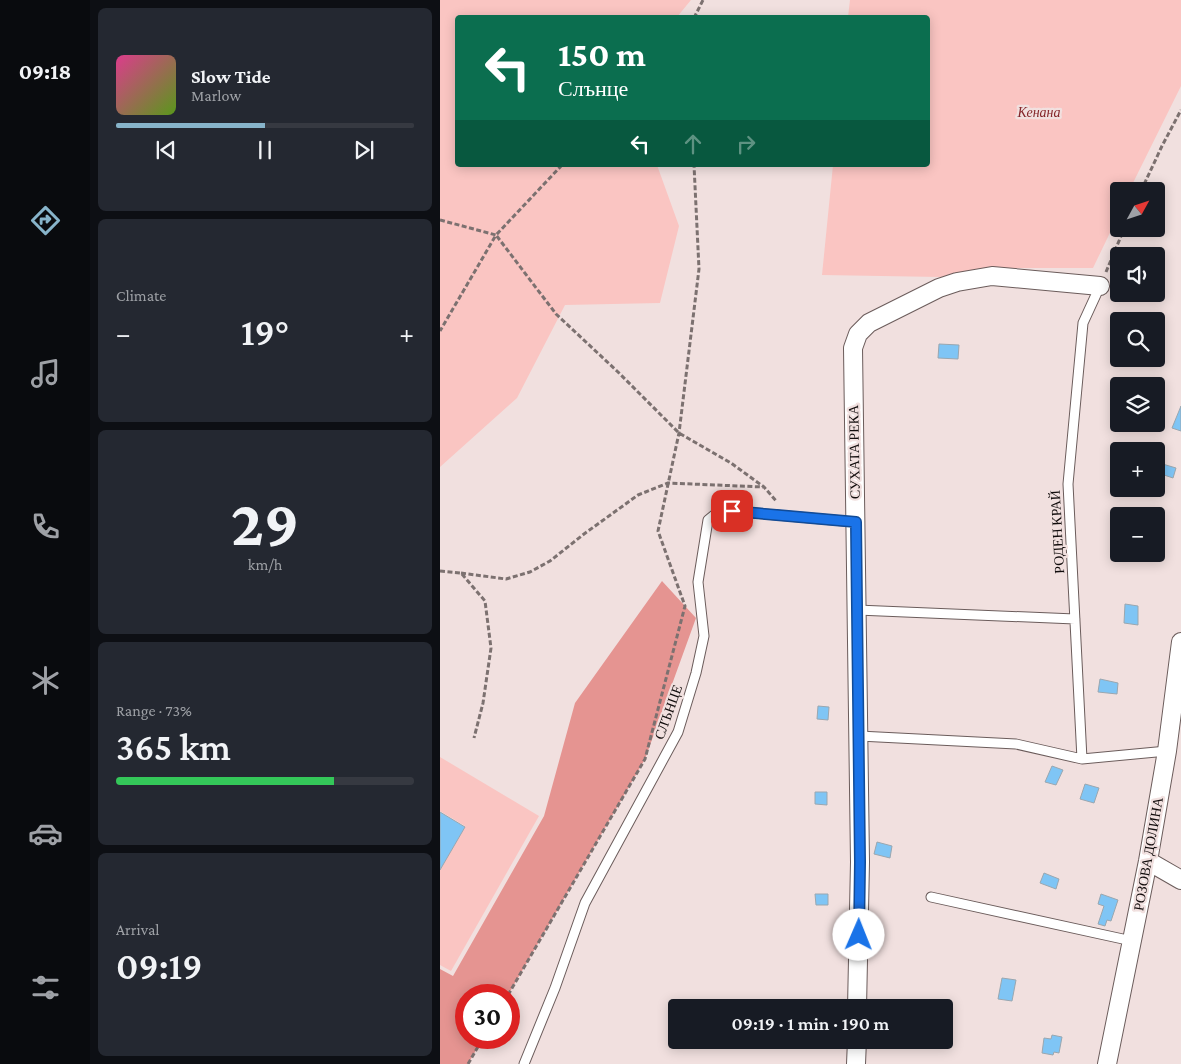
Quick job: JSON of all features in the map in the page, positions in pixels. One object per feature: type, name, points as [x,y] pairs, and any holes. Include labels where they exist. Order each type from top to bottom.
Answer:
[{"type":"street","name":"СУХАТА РЕКА","points":[[857,999],[860,862],[853,348],[858,334],[869,323],[939,288],[974,278],[1010,277],[1100,286]]},
{"type":"street","name":"РОЗОВА ДОЛИНА","points":[[1107,1064],[1148,861],[1167,751],[1181,642]]},
{"type":"street","points":[[1148,861],[1181,880]]},
{"type":"street","points":[[856,1064],[857,1049]]},
{"type":"lane","name":"РОДЕН КРАЙ","points":[[1082,759],[1068,484],[1083,323],[1100,286]]},
{"type":"lane","name":"СЛЪНЦЕ","points":[[524,1064],[555,988],[585,903],[678,732],[696,673],[704,636],[698,582],[708,520],[719,511],[856,522]]},
{"type":"lane","points":[[857,610],[1075,619]]},
{"type":"lane","points":[[858,736],[1016,744],[1082,759],[1167,751]]},
{"type":"lane","points":[[932,897],[1132,941]]},
{"type":"path","points":[[695,15],[702,0]]},
{"type":"path","points":[[1145,182],[1181,110]]},
{"type":"path","points":[[440,331],[496,235],[560,167]]},
{"type":"path","points":[[514,984],[645,759],[685,606],[658,531],[679,434],[700,269],[694,167]]},
{"type":"path","points":[[440,220],[496,235],[556,314],[618,372],[679,434],[731,463],[764,487],[791,516]]},
{"type":"path","points":[[1100,286],[1120,238]]},
{"type":"path","points":[[440,570],[506,579],[530,572],[550,561],[638,495],[668,483],[764,487]]},
{"type":"path","points":[[461,573],[485,601],[491,648],[483,704],[474,738]]},
{"type":"path","points":[[468,1064],[477,1049]]},
{"type":"green space","points":[[440,0],[691,0],[679,15],[455,15],[455,167],[658,167],[679,226],[660,303],[565,305],[517,398],[440,467]]},
{"type":"green space","name":"Кенана","points":[[850,0],[1181,0],[1181,86],[1133,182],[1110,182],[1110,233],[1093,268],[1014,268],[940,277],[822,275],[833,167],[930,167],[930,15],[848,15]]},
{"type":"green space","points":[[440,757],[539,816],[451,971],[440,965],[440,870],[465,826],[440,811]]},
{"type":"shaded area","points":[[662,581],[696,618],[645,759],[514,984],[455,984],[455,1049],[477,1049],[468,1064],[440,1064],[440,969],[453,976],[544,816],[575,703]]},
{"type":"building","points":[[939,344],[959,345],[958,359],[938,358]]},
{"type":"building","points":[[1181,406],[1181,431],[1172,428]]},
{"type":"building","points":[[1165,465],[1176,468],[1173,478],[1165,475]]},
{"type":"building","points":[[1125,604],[1138,606],[1138,625],[1124,623]]},
{"type":"building","points":[[1100,679],[1118,683],[1117,694],[1098,692]]},
{"type":"building","points":[[818,706],[829,707],[828,720],[817,719]]},
{"type":"building","points":[[1052,766],[1063,770],[1056,785],[1045,782]]},
{"type":"building","points":[[1085,784],[1099,788],[1094,803],[1080,799]]},
{"type":"building","points":[[815,792],[827,792],[827,805],[815,804]]},
{"type":"building","points":[[440,812],[465,827],[440,870]]},
{"type":"building","points":[[877,842],[892,846],[890,858],[874,854]]},
{"type":"building","points":[[1044,873],[1059,879],[1056,889],[1040,883]]},
{"type":"building","points":[[815,894],[828,894],[828,905],[816,905]]},
{"type":"building","points":[[1101,894],[1118,900],[1111,921],[1107,920],[1105,926],[1098,924],[1104,906],[1098,904]]},
{"type":"building","points":[[1002,978],[1016,980],[1012,1001],[998,999]]},
{"type":"building","points":[[1052,1035],[1062,1037],[1059,1053],[1054,1052],[1053,1055],[1042,1053],[1044,1038],[1051,1039]]},
{"type":"route","points":[[732,511],[856,522],[860,862],[859,935]]}]
